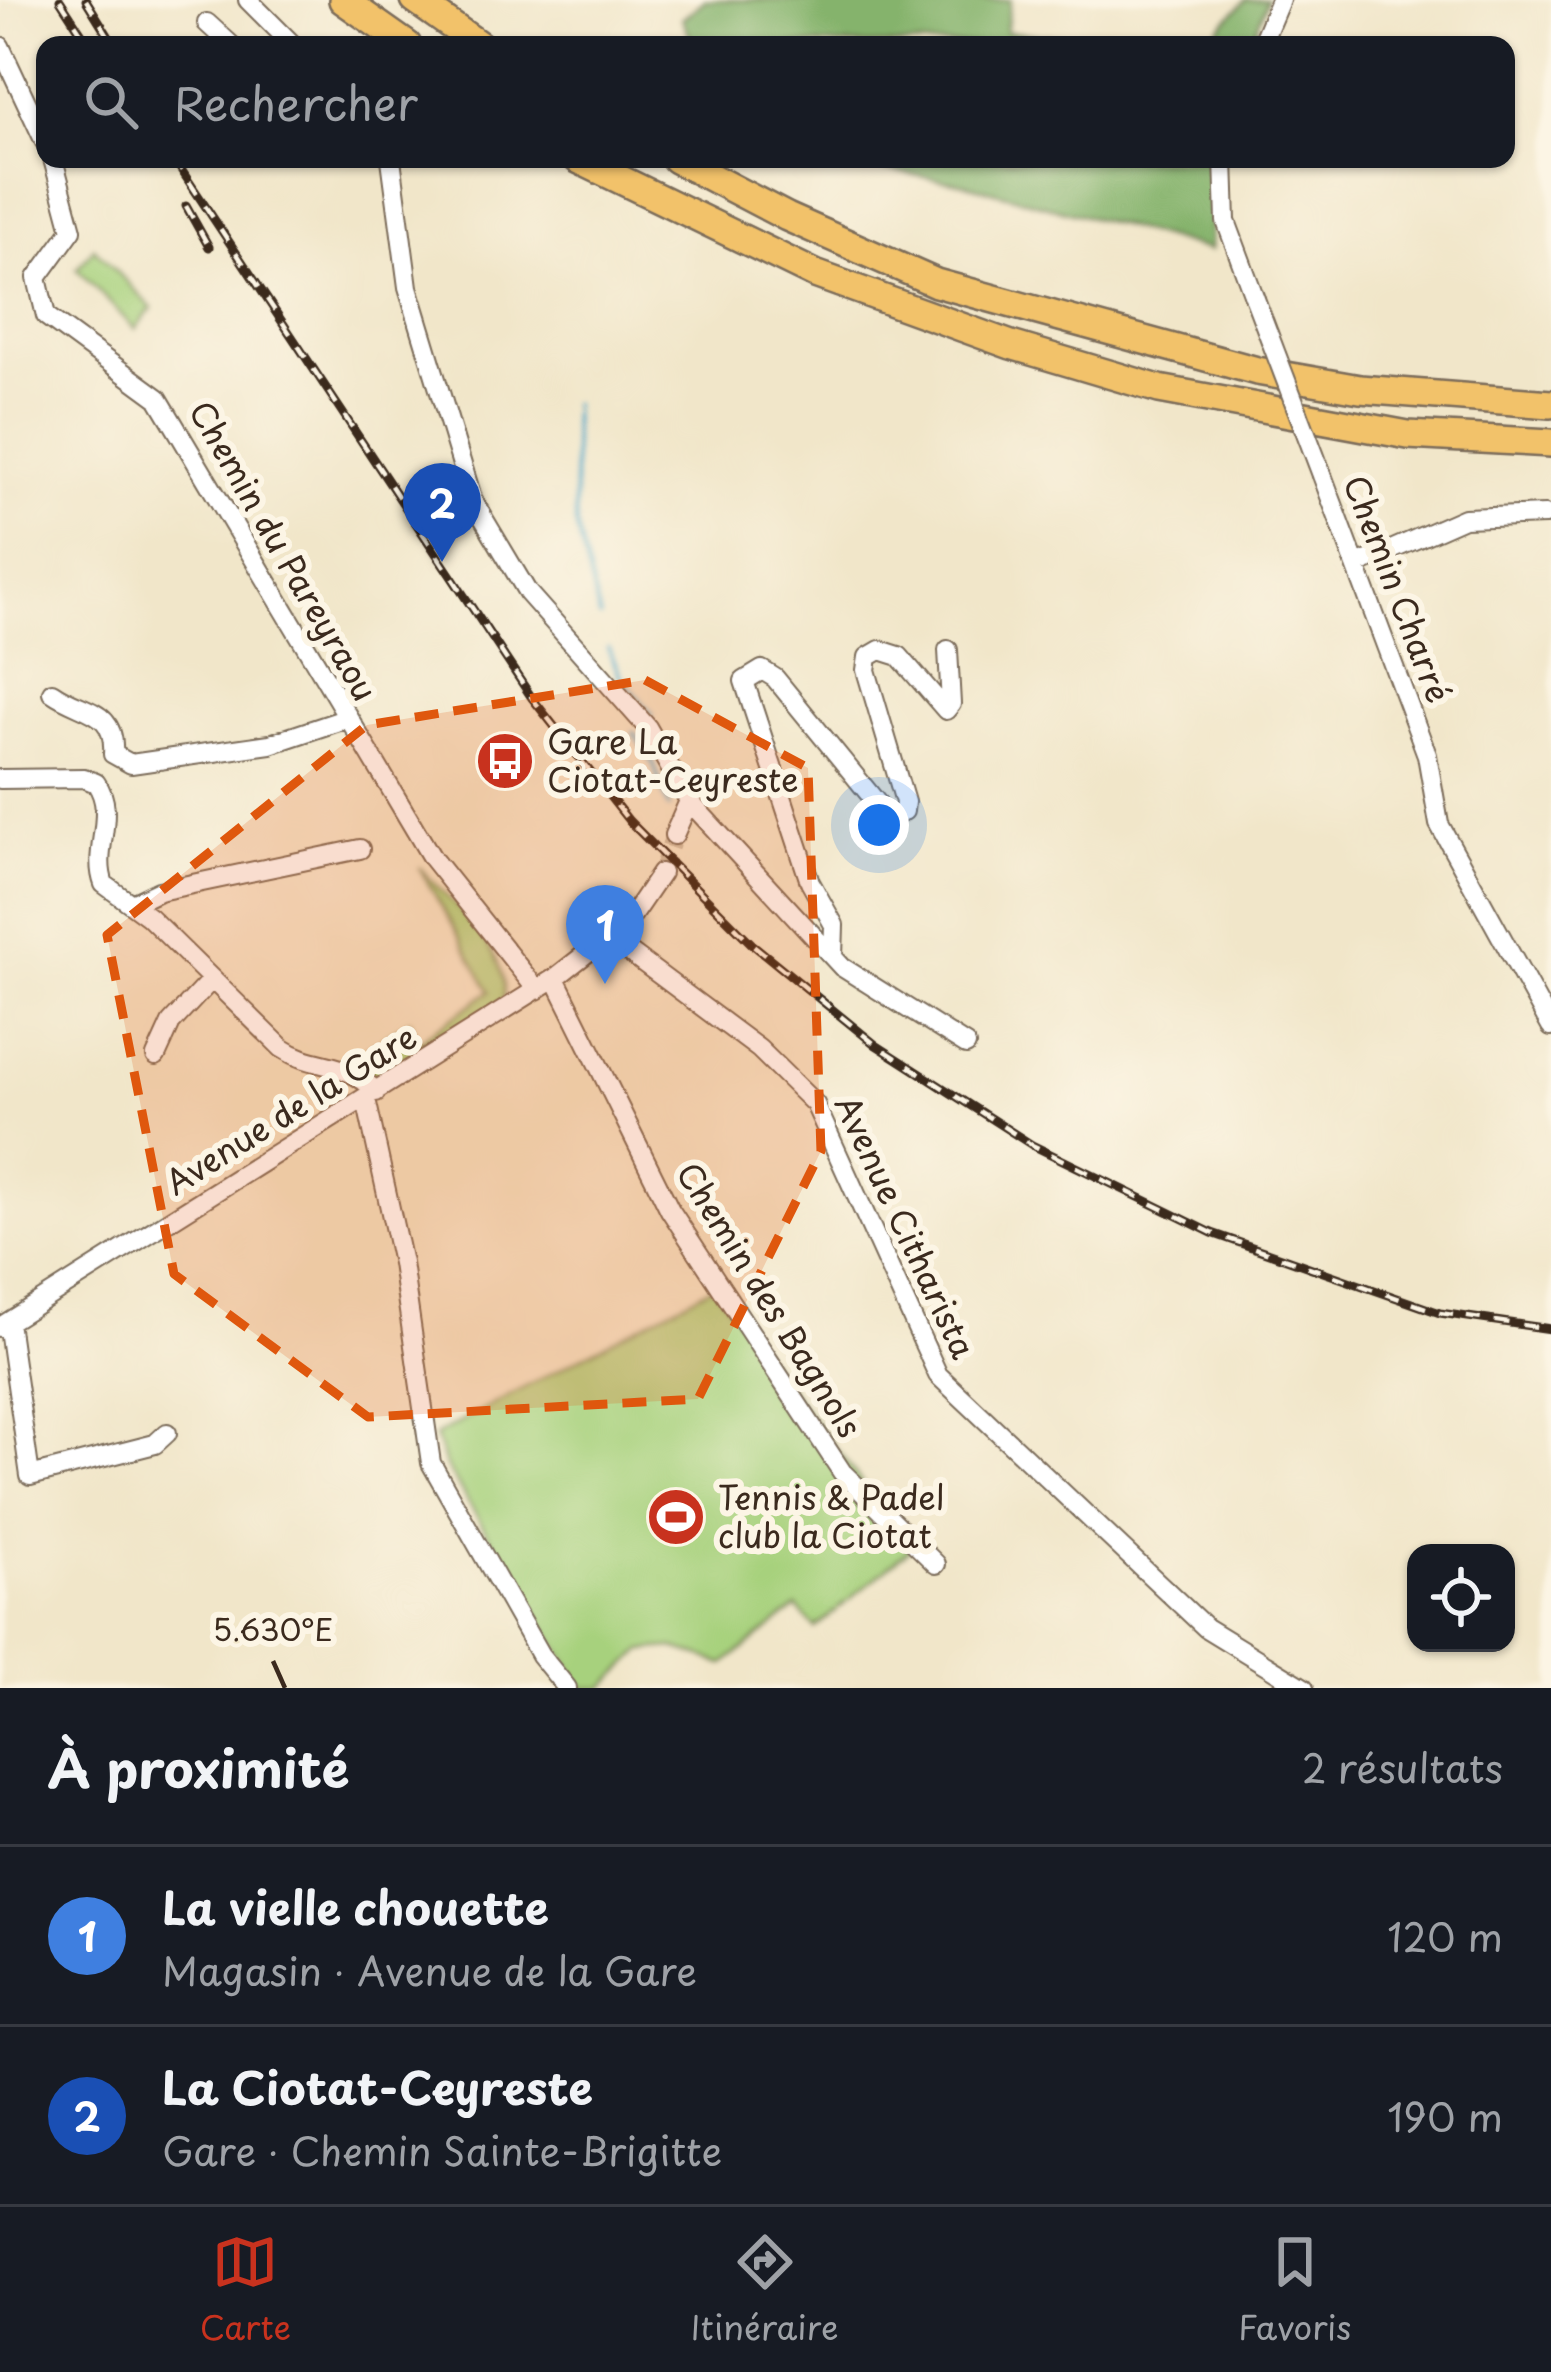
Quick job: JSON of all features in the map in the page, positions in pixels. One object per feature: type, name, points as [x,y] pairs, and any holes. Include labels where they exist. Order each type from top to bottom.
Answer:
[{"type":"highway","points":[[343,0],[394,36]]},
{"type":"highway","points":[[415,0],[466,36]]},
{"type":"highway","points":[[597,168],[815,274],[992,338],[1159,388],[1408,435],[1551,443]]},
{"type":"highway","points":[[693,168],[788,218],[936,283],[1257,371],[1360,389],[1551,404]]},
{"type":"street","points":[[248,0],[284,36]]},
{"type":"street","points":[[1265,36],[1280,0]]},
{"type":"street","points":[[207,23],[221,36]]},
{"type":"street","points":[[0,46],[36,123]]},
{"type":"street","name":"Chemin du Pareyraou","points":[[56,168],[68,198],[72,230],[46,264],[36,290],[46,316],[158,398],[432,857],[537,990]]},
{"type":"street","points":[[393,168],[408,286],[473,500],[528,593],[647,727],[689,801],[833,957],[966,1046]]},
{"type":"street","name":"Chemin Charré","points":[[1223,168],[1226,220],[1427,755],[1439,824],[1551,1027]]},
{"type":"street","points":[[1357,565],[1464,518],[1545,515]]},
{"type":"street","points":[[833,957],[834,925],[810,883],[744,681],[754,672],[770,673],[890,819],[904,811],[905,802],[866,670],[868,657],[880,650],[899,656],[946,710],[951,704],[948,650]]},
{"type":"street","points":[[52,692],[107,721],[114,735],[113,754],[131,764],[271,744],[345,718]]},
{"type":"street","points":[[0,779],[84,778],[97,783],[106,808],[101,877],[108,888],[134,903],[282,1048],[299,1058],[344,1066],[371,1095],[431,1463],[540,1654],[567,1688]]},
{"type":"street","points":[[674,836],[689,801]]},
{"type":"street","points":[[134,903],[160,892],[360,849]]},
{"type":"street","name":"Avenue de la Gare","points":[[4,1324],[555,978],[645,904],[661,873]]},
{"type":"street","name":"Avenue Citharista","points":[[609,937],[759,1049],[815,1104],[874,1223],[938,1375],[1206,1628],[1304,1688]]},
{"type":"street","name":"Chemin des Bagnols","points":[[555,978],[610,1079],[670,1210],[842,1472],[936,1564]]},
{"type":"street","points":[[156,1056],[172,1023],[212,979]]},
{"type":"street","points":[[4,1324],[27,1471],[36,1477],[155,1444],[167,1432]]},
{"type":"street","points":[[0,1420],[20,1415]]},
{"type":"highlighted area","points":[[645,680],[808,768],[821,1151],[698,1399],[368,1417],[174,1274],[107,935],[367,725]]},
{"type":"green space","points":[[705,0],[1011,0],[1006,32],[1058,36],[690,36],[682,19]]},
{"type":"green space","points":[[1246,0],[1267,0],[1254,36],[1212,36]]},
{"type":"green space","points":[[874,168],[1213,168],[1210,250],[966,184]]},
{"type":"green space","points":[[94,248],[152,308],[135,329],[77,269]]},
{"type":"green space","points":[[419,867],[490,948],[504,985],[502,1003],[395,1072],[377,1075],[346,1063],[410,1020],[418,1042],[490,991]]},
{"type":"green space","name":"Tennis & Padel club la Ciotat","points":[[713,1286],[911,1548],[815,1628],[797,1607],[724,1664],[675,1648],[643,1650],[603,1688],[583,1688],[445,1465],[435,1436]]},
{"type":"waterway","points":[[572,404],[576,525],[600,617]]},
{"type":"waterway","points":[[608,648],[621,677],[652,715]]},
{"type":"waterway","points":[[634,733],[653,763],[669,807]]},
{"type":"tunnel","points":[[661,873],[674,835]]},
{"type":"railway","points":[[60,0],[83,36]]},
{"type":"railway","points":[[86,0],[108,36]]},
{"type":"railway","points":[[180,168],[532,698],[629,821],[752,944],[876,1045],[1032,1145],[1212,1233],[1440,1313],[1551,1329]]},
{"type":"railway","points":[[186,206],[209,247]]},
{"type":"place","name":"La Ciotat-Ceyreste","points":[[442,562]]},
{"type":"place","name":"Gare La Ciotat-Ceyreste","points":[[505,761]]},
{"type":"place","name":"La vielle chouette","points":[[605,984]]},
{"type":"place","name":"Tennis & Padel club la Ciotat","points":[[676,1517]]}]
